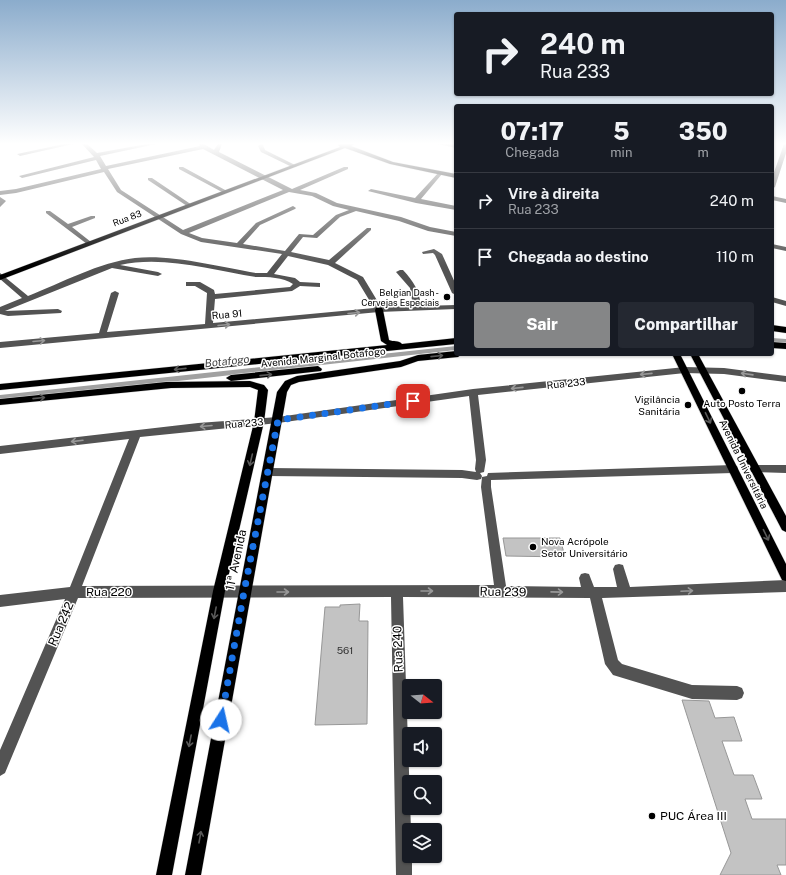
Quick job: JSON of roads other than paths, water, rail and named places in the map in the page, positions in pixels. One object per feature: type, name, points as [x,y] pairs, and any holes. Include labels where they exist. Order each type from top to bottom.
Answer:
[{"type":"main road","name":"Rua 83","points":[[1,276],[241,185]]},
{"type":"main road","points":[[379,310],[383,336],[385,341],[388,343],[404,344],[454,341]]},
{"type":"main road","points":[[774,328],[786,330]]},
{"type":"main road","points":[[774,332],[786,334]]},
{"type":"main road","name":"Avenida Marginal Botafogo","points":[[0,388],[454,341]]},
{"type":"main road","points":[[774,345],[786,346]]},
{"type":"main road","name":"Avenida Marginal Botafogo","points":[[0,402],[454,354]]},
{"type":"main road","name":"Avenida Universitária","points":[[677,356],[786,576]]},
{"type":"main road","name":"Avenida Universitária","points":[[695,356],[786,528]]},
{"type":"main road","name":"11ª Avenida","points":[[193,875],[282,392],[288,383],[297,379],[323,374],[401,364],[418,358]]},
{"type":"main road","name":"11ª Avenida","points":[[164,875],[219,591],[259,422],[263,390],[261,386],[256,385],[166,385]]},
{"type":"street","points":[[0,193],[41,185]]},
{"type":"street","points":[[115,185],[119,191],[157,217],[183,233],[201,240],[286,253],[330,263],[360,279],[379,310]]},
{"type":"street","points":[[159,185],[190,205]]},
{"type":"street","points":[[212,185],[224,191]]},
{"type":"street","points":[[278,185],[290,191],[314,194],[335,205],[401,219],[428,229],[454,234]]},
{"type":"street","points":[[183,233],[305,185]]},
{"type":"street","points":[[416,201],[430,185]]},
{"type":"street","points":[[371,190],[416,201],[454,208]]},
{"type":"street","points":[[774,198],[786,201]]},
{"type":"street","points":[[238,246],[258,224],[293,208]]},
{"type":"street","points":[[269,275],[301,235],[315,237],[338,216],[357,209]]},
{"type":"street","points":[[48,212],[89,243]]},
{"type":"street","points":[[67,226],[93,218]]},
{"type":"street","points":[[330,263],[369,229]]},
{"type":"street","points":[[774,246],[786,249]]},
{"type":"street","points":[[426,252],[434,251],[438,254],[454,289]]},
{"type":"street","points":[[0,311],[26,299],[112,265],[124,261],[144,258],[160,259],[256,275],[269,275],[292,280],[298,284],[318,285]]},
{"type":"street","points":[[112,265],[158,274]]},
{"type":"street","points":[[400,272],[413,284],[415,288],[417,308]]},
{"type":"street","points":[[1,276],[26,299]]},
{"type":"street","points":[[189,284],[197,284],[211,292],[209,326]]},
{"type":"street","points":[[211,297],[292,289],[298,284]]},
{"type":"street","points":[[102,336],[115,293]]},
{"type":"street","points":[[774,300],[786,305]]},
{"type":"street","points":[[774,304],[786,305]]},
{"type":"street","name":"Rua 91","points":[[0,345],[379,310],[454,307]]},
{"type":"street","points":[[0,311],[8,314],[58,311]]},
{"type":"street","name":"Rua 233","points":[[0,450],[136,434],[278,420],[473,392],[683,367],[786,379]]},
{"type":"street","points":[[473,392],[501,591]]},
{"type":"street","name":"Rua 242","points":[[0,768],[74,592],[136,434]]},
{"type":"street","points":[[755,469],[786,468]]},
{"type":"street","points":[[268,472],[485,474],[733,469]]},
{"type":"street","points":[[619,569],[626,593]]},
{"type":"street","points":[[585,578],[592,593],[612,664],[618,670],[692,692],[737,693]]},
{"type":"street","name":"Rua 239","points":[[219,591],[501,591],[626,593],[786,586]]},
{"type":"street","name":"Rua 220","points":[[0,601],[74,592],[219,591]]},
{"type":"street","name":"Rua 240","points":[[397,592],[404,875]]},
{"type":"waterway","name":"Botafogo","points":[[774,340],[786,341]]},
{"type":"waterway","name":"Botafogo","points":[[0,398],[454,348]]},
{"type":"place","name":"Belgian Dash - Cervejas Especiais","points":[[447,297]]},
{"type":"place","name":"Auto Posto Terra","points":[[742,391]]},
{"type":"place","name":"Vigilância Sanitária","points":[[688,405]]},
{"type":"place","name":"Nova Acrópole Setor Universitário","points":[[533,547]]},
{"type":"place","name":"PUC Área III","points":[[652,816]]}]
